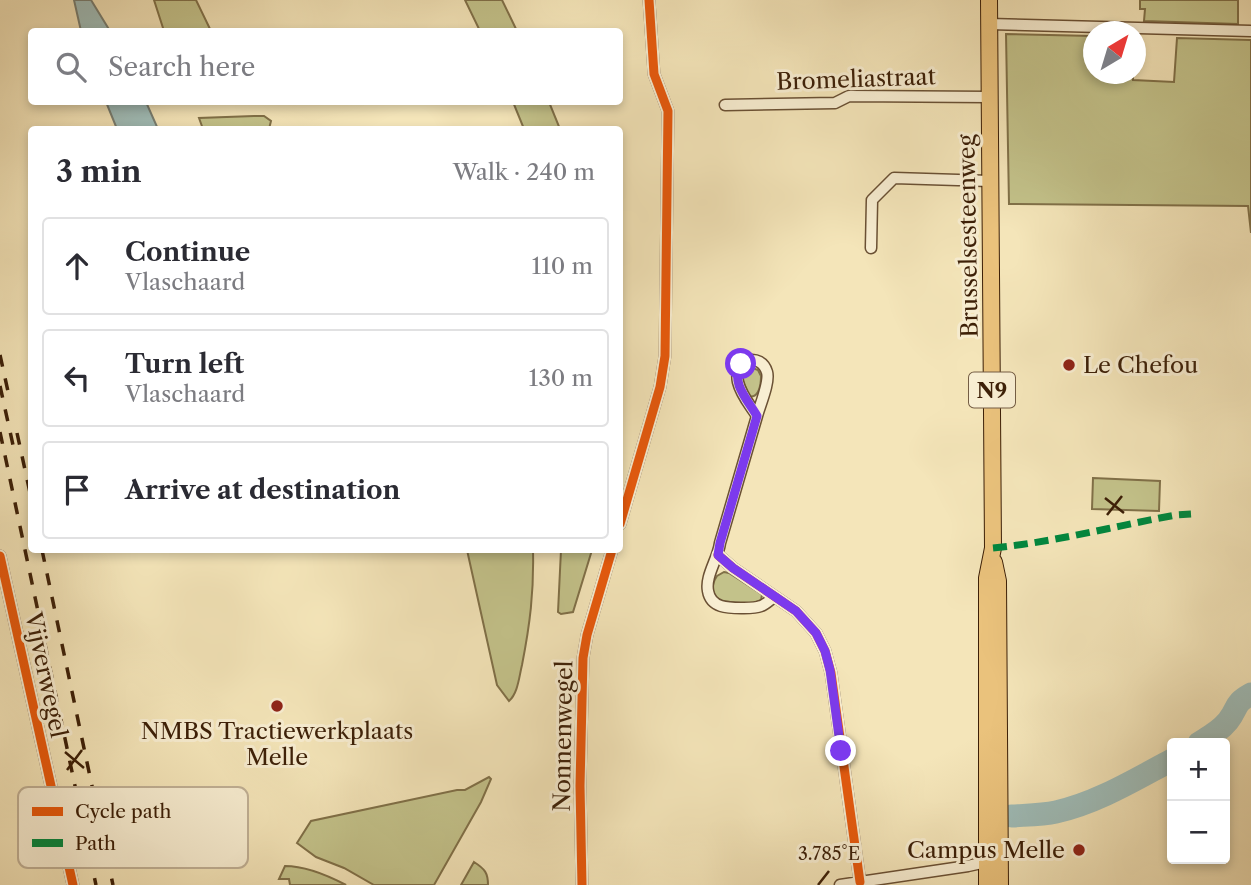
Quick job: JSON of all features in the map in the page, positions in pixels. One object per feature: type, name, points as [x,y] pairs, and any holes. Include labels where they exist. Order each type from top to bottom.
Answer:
[{"type":"main road","name":"Brusselsesteenweg","points":[[989,0],[993,556],[998,581],[1000,844],[996,884]]},
{"type":"main road","name":"Brusselsesteenweg","points":[[993,556],[987,578],[986,862],[996,884]]},
{"type":"street","points":[[623,514],[660,387],[665,356],[668,111],[654,74],[649,0]]},
{"type":"street","points":[[989,24],[1251,31]]},
{"type":"street","name":"Bromeliastraat","points":[[725,104],[835,103],[849,96],[989,97]]},
{"type":"street","points":[[871,248],[872,200],[894,178],[990,181]]},
{"type":"street","points":[[757,416],[740,389],[737,378],[737,370],[749,360],[761,364],[767,373],[767,381],[708,590],[717,605],[730,608],[760,607],[774,597]]},
{"type":"street","name":"Nonnenwegel","points":[[582,885],[580,786],[584,651],[611,553]]},
{"type":"street","points":[[718,555],[796,611],[816,633],[825,651],[831,673],[860,882]]},
{"type":"street","name":"Vijverwegel","points":[[0,556],[51,787]]},
{"type":"street","points":[[840,885],[986,862],[1000,844]]},
{"type":"shaded area","points":[[154,0],[196,0],[210,28],[163,28]]},
{"type":"shaded area","points":[[465,0],[502,0],[516,28],[479,28]]},
{"type":"shaded area","points":[[1140,0],[1238,0],[1238,24],[1144,21],[1145,9],[1140,9]]},
{"type":"shaded area","points":[[1006,34],[1083,36],[1083,84],[1174,82],[1177,38],[1251,40],[1251,233],[1248,206],[1009,204]]},
{"type":"shaded area","points":[[514,105],[550,105],[559,126],[523,126]]},
{"type":"shaded area","points":[[264,116],[271,121],[270,126],[202,126],[199,118]]},
{"type":"shaded area","points":[[750,367],[758,370],[761,376],[759,390],[752,396],[749,396],[742,379],[743,370]]},
{"type":"shaded area","points":[[1093,478],[1160,481],[1159,511],[1092,509]]},
{"type":"shaded area","points":[[468,553],[533,553],[532,594],[518,684],[509,701],[497,685]]},
{"type":"shaded area","points":[[561,553],[591,553],[573,612],[558,612]]},
{"type":"shaded area","points":[[724,572],[760,593],[761,600],[751,604],[720,601],[713,586],[717,576]]},
{"type":"shaded area","points":[[489,777],[491,779],[481,802],[434,885],[374,885],[344,868],[316,857],[297,843],[311,821],[465,790]]},
{"type":"shaded area","points":[[474,862],[485,872],[488,885],[461,885]]},
{"type":"shaded area","points":[[285,866],[316,872],[346,885],[290,885],[289,879],[279,879]]},
{"type":"water","points":[[74,0],[91,0],[108,28],[80,28]]},
{"type":"water","points":[[107,105],[147,105],[157,126],[116,126]]},
{"type":"waterway","points":[[1207,738],[1222,728],[1239,703],[1251,694]]},
{"type":"waterway","points":[[1012,816],[1051,813],[1086,803],[1167,763]]},
{"type":"railway","points":[[0,355],[9,396]]},
{"type":"railway","points":[[0,386],[13,445]]},
{"type":"railway","points":[[0,432],[75,787]]},
{"type":"railway","points":[[17,433],[28,484]]},
{"type":"railway","points":[[43,553],[92,787]]},
{"type":"railway","points":[[92,868],[96,885]]},
{"type":"railway","points":[[109,868],[113,885]]},
{"type":"marked path","points":[[993,548],[1191,514]]},
{"type":"cycle path","points":[[623,514],[660,387],[665,356],[668,111],[654,74],[649,0]]},
{"type":"cycle path","points":[[582,885],[580,786],[583,658],[611,553]]},
{"type":"cycle path","points":[[718,555],[796,611],[816,633],[825,651],[831,673],[860,882]]},
{"type":"cycle path","points":[[0,556],[51,787]]},
{"type":"cycle path","points":[[69,868],[73,885]]},
{"type":"place","name":"Le Chefou","points":[[1069,365]]},
{"type":"place","name":"NMBS Tractiewerkplaats Melle","points":[[277,706]]},
{"type":"place","name":"Campus Melle","points":[[1079,850]]},
{"type":"route","points":[[741,364],[737,370],[740,389],[757,416],[718,555],[796,611],[816,633],[830,670],[841,751]]}]
